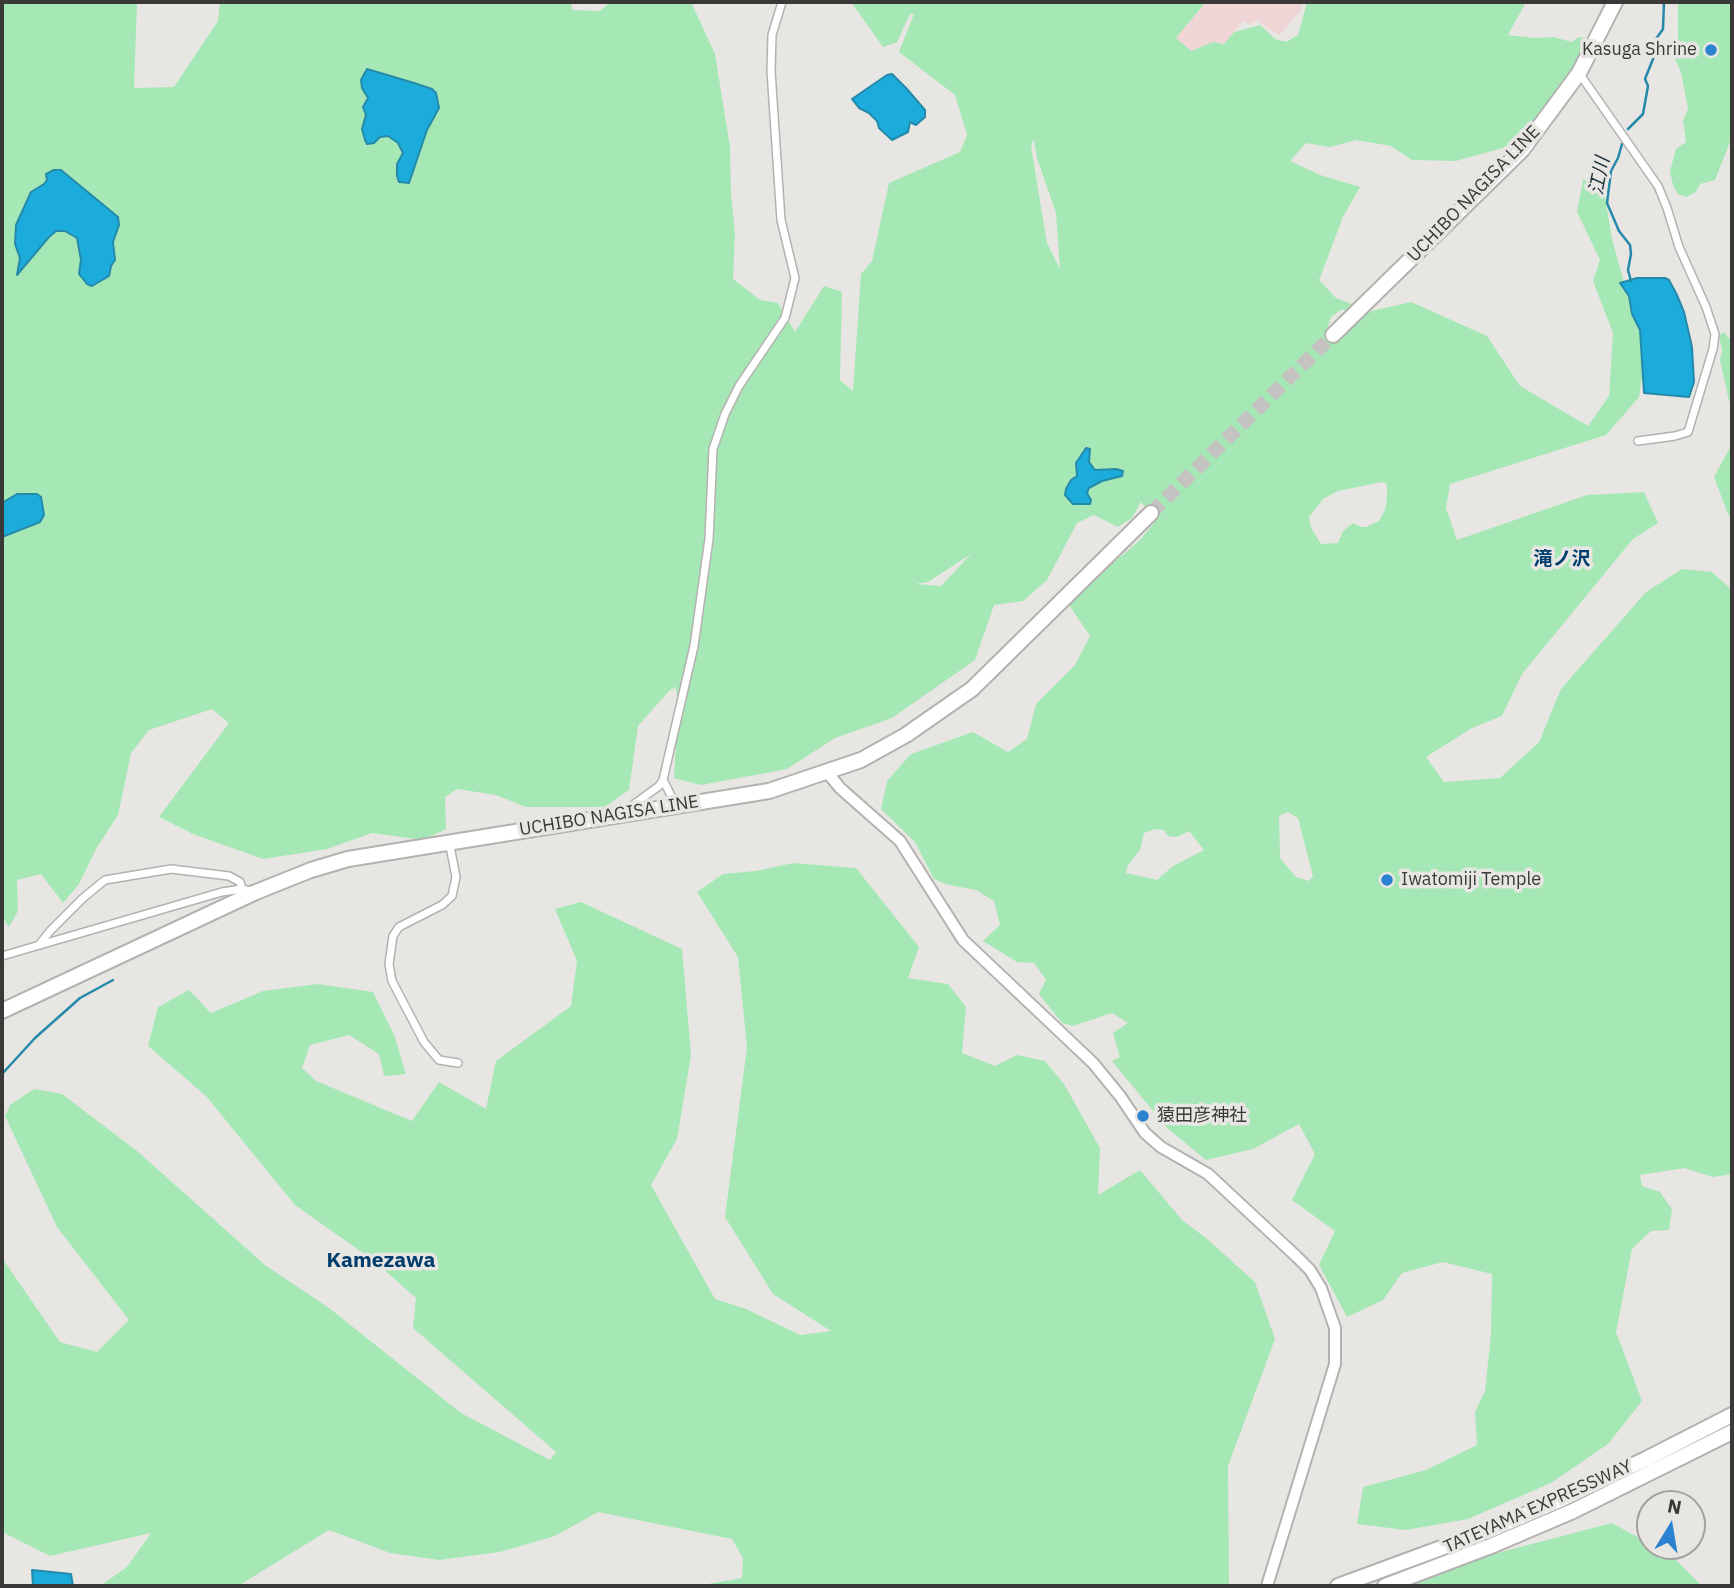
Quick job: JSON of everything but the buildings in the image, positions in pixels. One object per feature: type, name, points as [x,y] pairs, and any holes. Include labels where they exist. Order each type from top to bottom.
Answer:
[{"type":"highway","name":"UCHIBO NAGISA LINE","points":[[1334,335],[1522,150],[1579,73],[1615,2]]},
{"type":"highway","name":"UCHIBO NAGISA LINE","points":[[2,1010],[249,890],[348,859],[769,791],[861,760],[906,735],[972,688],[1152,513]]},
{"type":"highway","name":"TATEYAMA EXPRESSWAY","points":[[1338,1586],[1490,1530],[1646,1460],[1732,1415]]},
{"type":"highway","name":"TATEYAMA EXPRESSWAY","points":[[1385,1586],[1491,1546],[1573,1511],[1732,1432]]},
{"type":"street","points":[[617,815],[648,795],[663,780],[694,646],[709,539],[713,449],[724,414],[739,386],[785,318],[795,278],[780,220],[771,71],[772,35],[782,2]]},
{"type":"street","points":[[1579,73],[1658,187],[1679,247],[1706,307],[1714,334],[1713,349],[1688,432],[1638,441]]},
{"type":"street","points":[[827,772],[840,788],[900,841],[964,940],[1093,1063],[1145,1133],[1161,1147],[1208,1174],[1310,1270],[1321,1288],[1335,1328],[1335,1364],[1267,1586]]},
{"type":"street","points":[[663,780],[677,806]]},
{"type":"street","points":[[449,841],[456,877],[452,896],[442,905],[399,927],[393,936],[389,964],[392,981],[424,1042],[439,1060],[458,1063]]},
{"type":"street","points":[[39,945],[50,931],[105,880],[171,869],[229,876],[249,890]]},
{"type":"street","points":[[2,956],[191,900],[249,890]]},
{"type":"shaded area","points":[[1206,2],[1302,2],[1301,11],[1279,35],[1257,21],[1250,24],[1243,21],[1224,44],[1213,42],[1191,51],[1176,38]]},
{"type":"green space","points":[[2,2],[137,2],[134,88],[174,87],[218,21],[220,2],[571,2],[572,10],[600,11],[610,2],[691,2],[715,54],[730,147],[735,233],[733,279],[760,300],[778,303],[795,332],[824,286],[842,292],[840,380],[853,391],[861,274],[872,261],[889,183],[960,152],[967,135],[955,95],[899,52],[914,14],[910,14],[897,42],[883,47],[851,2],[1206,2],[1176,38],[1191,51],[1213,42],[1224,44],[1234,32],[1260,25],[1275,39],[1286,42],[1298,35],[1307,2],[1526,2],[1508,35],[1553,37],[1572,42],[1579,37],[1586,38],[1571,72],[1521,143],[1456,161],[1412,160],[1391,146],[1356,140],[1330,147],[1306,143],[1290,161],[1320,175],[1360,187],[1343,217],[1319,280],[1336,298],[1354,305],[1349,313],[1342,309],[1331,317],[1328,326],[1337,335],[1363,313],[1411,302],[1487,336],[1520,386],[1588,426],[1609,396],[1613,333],[1593,281],[1600,260],[1577,212],[1583,180],[1603,185],[1612,239],[1623,279],[1647,341],[1639,397],[1606,435],[1450,484],[1446,508],[1457,540],[1587,495],[1644,492],[1658,523],[1633,539],[1522,674],[1502,716],[1472,728],[1426,757],[1444,782],[1500,778],[1539,742],[1561,689],[1646,592],[1682,569],[1712,572],[1732,590],[1732,1174],[1713,1177],[1684,1168],[1640,1175],[1642,1186],[1660,1192],[1672,1209],[1669,1230],[1651,1231],[1632,1249],[1616,1332],[1642,1401],[1608,1444],[1551,1483],[1468,1519],[1406,1530],[1357,1524],[1363,1487],[1426,1470],[1477,1445],[1475,1412],[1485,1391],[1491,1333],[1492,1274],[1443,1262],[1402,1273],[1383,1300],[1347,1317],[1319,1265],[1335,1231],[1292,1200],[1315,1154],[1299,1124],[1253,1149],[1206,1160],[1167,1128],[1112,1061],[1120,1057],[1113,1033],[1128,1023],[1112,1013],[1073,1026],[1062,1023],[1039,994],[1046,980],[1034,963],[1017,962],[983,941],[1000,925],[994,901],[976,890],[934,879],[915,842],[881,809],[887,781],[911,754],[973,732],[1008,752],[1027,739],[1036,704],[1075,665],[1090,636],[1067,602],[1140,540],[1158,518],[1141,502],[1132,518],[1118,527],[1094,515],[1077,523],[1047,580],[1023,601],[994,605],[975,660],[892,718],[835,738],[787,769],[701,785],[674,778],[678,704],[676,688],[671,689],[638,726],[629,790],[605,807],[526,807],[496,795],[457,789],[445,797],[446,829],[423,840],[372,833],[327,849],[263,859],[193,834],[159,817],[229,723],[212,709],[149,730],[131,753],[118,815],[96,849],[79,884],[63,903],[41,874],[17,880],[18,911],[9,927],[2,917]],"holes":[[[1034,139],[1037,158],[1056,213],[1060,269],[1047,243],[1031,146]],[[1084,450],[1090,450],[1089,462],[1095,470],[1120,469],[1122,476],[1093,484],[1087,493],[1091,500],[1066,489],[1077,476]],[[1382,482],[1387,484],[1385,510],[1379,521],[1366,527],[1353,523],[1343,531],[1338,543],[1321,544],[1311,528],[1309,517],[1323,499],[1338,491]],[[971,554],[941,586],[915,584],[928,582]],[[1288,812],[1298,818],[1313,876],[1309,881],[1296,877],[1280,858],[1279,816]],[[1155,829],[1164,830],[1168,836],[1177,837],[1189,831],[1204,850],[1173,866],[1157,880],[1126,873],[1127,867],[1140,850],[1144,833]]]},
{"type":"green space","points":[[1678,2],[1732,2],[1732,137],[1715,180],[1700,184],[1696,192],[1686,197],[1678,194],[1670,171],[1676,149],[1686,142],[1683,120],[1688,109],[1681,72],[1675,59]]},
{"type":"green space","points":[[1724,332],[1732,342],[1732,403],[1729,401],[1720,360],[1722,350],[1719,336]]},
{"type":"green space","points":[[1732,444],[1732,518],[1714,477]]},
{"type":"green space","points":[[793,863],[856,868],[919,947],[908,978],[948,984],[966,1007],[962,1053],[995,1066],[1017,1055],[1045,1061],[1064,1084],[1100,1148],[1098,1195],[1140,1170],[1182,1220],[1255,1282],[1275,1339],[1228,1466],[1229,1585],[696,1586],[742,1578],[743,1558],[732,1539],[598,1512],[555,1536],[500,1552],[439,1560],[390,1553],[329,1530],[238,1586],[100,1586],[127,1567],[151,1533],[50,1556],[2,1532],[2,1258],[60,1342],[97,1352],[129,1320],[57,1227],[5,1116],[10,1105],[34,1089],[62,1094],[137,1151],[265,1265],[329,1308],[461,1413],[550,1460],[556,1452],[413,1328],[416,1298],[373,1260],[295,1205],[206,1096],[148,1046],[158,1007],[189,990],[211,1013],[263,991],[318,984],[373,992],[395,1037],[406,1074],[384,1076],[379,1054],[349,1035],[310,1045],[302,1068],[316,1081],[412,1121],[439,1082],[486,1109],[496,1061],[571,1006],[577,961],[555,909],[581,902],[682,949],[691,1055],[677,1139],[651,1185],[715,1299],[746,1309],[800,1335],[831,1331],[773,1294],[725,1217],[747,1047],[738,957],[697,892],[723,874],[756,871]]},
{"type":"green space","points":[[1612,1523],[1636,1536],[1636,1560],[1676,1560],[1702,1586],[1411,1586],[1482,1557]]},
{"type":"water","points":[[367,69],[432,89],[436,93],[439,108],[427,130],[409,183],[399,182],[397,176],[397,164],[403,153],[398,143],[388,136],[380,137],[374,143],[367,144],[365,140],[362,129],[366,115],[363,107],[368,98],[361,80]]},
{"type":"water","points":[[892,74],[925,110],[925,117],[916,125],[910,122],[908,132],[892,140],[879,128],[877,121],[859,108],[852,99]]},
{"type":"water","points":[[61,170],[118,217],[119,225],[113,242],[115,260],[109,276],[92,286],[79,274],[81,260],[77,238],[65,231],[56,231],[49,237],[17,275],[20,258],[15,244],[16,225],[31,192],[44,184],[47,180],[46,174]]},
{"type":"water","points":[[1637,278],[1665,278],[1669,280],[1677,295],[1692,347],[1694,382],[1689,397],[1644,393],[1640,330],[1632,314],[1629,296],[1620,283]]},
{"type":"water","points":[[1086,448],[1090,449],[1089,462],[1095,470],[1116,469],[1123,471],[1122,476],[1102,481],[1089,488],[1087,493],[1090,504],[1073,504],[1065,495],[1066,489],[1077,476],[1076,463]]},
{"type":"water","points":[[17,494],[37,494],[41,497],[44,515],[40,522],[2,537],[2,503]]},
{"type":"water","points":[[32,1570],[71,1574],[73,1586],[33,1586]]},
{"type":"waterway","name":"江川","points":[[1628,129],[1643,114],[1648,86],[1645,79],[1653,59],[1656,39],[1663,29],[1664,2]]},
{"type":"waterway","name":"江川","points":[[1622,144],[1611,171],[1607,203],[1619,231],[1630,245],[1628,270],[1631,281]]},
{"type":"waterway","points":[[2,1074],[35,1038],[80,998],[113,980]]},
{"type":"tunnel","points":[[1151,513],[1333,335]]},
{"type":"place","name":"Kasuga Shrine","points":[[1711,50]]},
{"type":"place","name":"Iwatomiji Temple","points":[[1387,880]]},
{"type":"place","name":"猿田彦神社","points":[[1143,1116]]},
{"type":"district","name":"滝ノ沢","points":[[1562,560]]},
{"type":"district","name":"Kamezawa","points":[[381,1261]]}]
